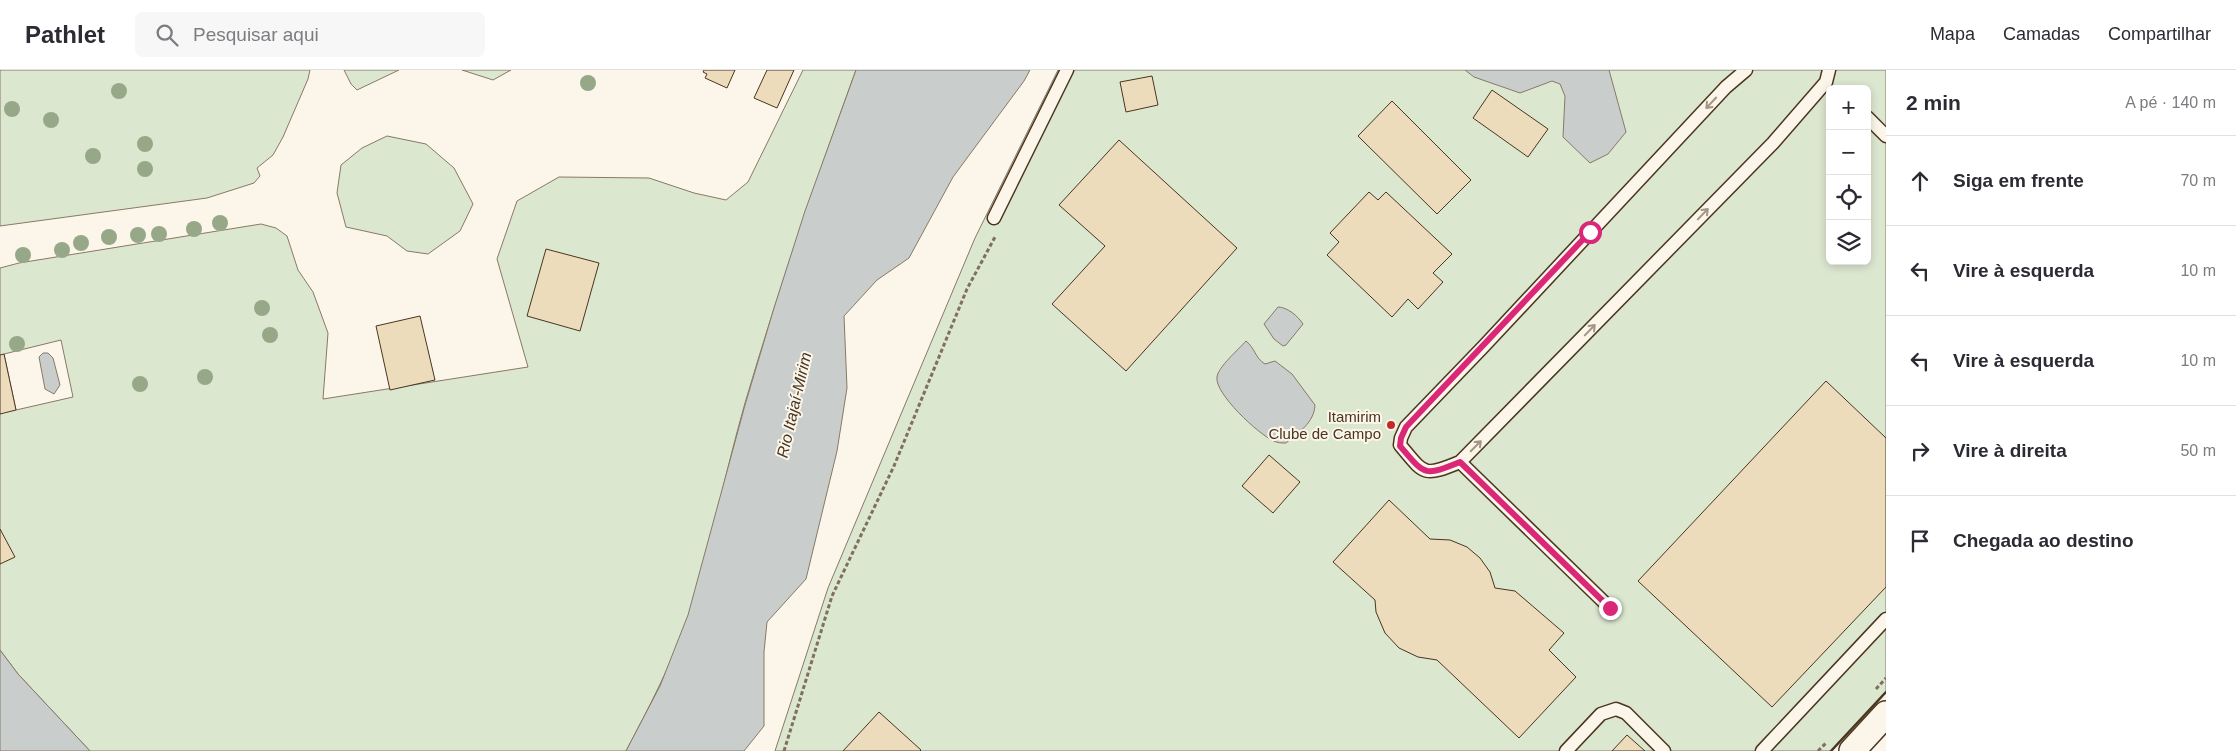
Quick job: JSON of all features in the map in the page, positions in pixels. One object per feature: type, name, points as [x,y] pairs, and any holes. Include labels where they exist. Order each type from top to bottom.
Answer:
[{"type":"street","points":[[1852,751],[1886,714]]},
{"type":"lane","points":[[997,224],[1067,70]]},
{"type":"lane","points":[[1746,70],[1726,87],[1406,427],[1400,446],[1419,468],[1434,473],[1460,462],[1773,143],[1830,80]]},
{"type":"lane","points":[[1871,121],[1886,136]]},
{"type":"lane","points":[[1460,462],[1610,608]]},
{"type":"lane","points":[[1762,751],[1886,619]]},
{"type":"lane","points":[[1566,751],[1601,714],[1616,709],[1626,713],[1664,751]]},
{"type":"path","points":[[784,751],[832,596],[894,466],[967,289],[997,224]]},
{"type":"green space","points":[[0,70],[310,70],[308,79],[283,137],[273,155],[257,168],[260,176],[254,183],[207,198],[0,226]]},
{"type":"green space","points":[[344,70],[399,70],[357,90],[351,84]]},
{"type":"green space","points":[[462,70],[511,70],[493,80]]},
{"type":"green space","points":[[803,70],[856,70],[798,236],[745,403],[704,562],[683,632],[652,701],[626,751],[90,751],[18,674],[0,650],[0,268],[19,263],[261,224],[276,228],[287,236],[298,270],[313,292],[328,333],[323,399],[528,367],[497,259],[517,201],[559,177],[649,178],[694,193],[726,200],[748,182]],"holes":[[[61,340],[73,397],[16,410],[4,354]]]},
{"type":"green space","name":"Itamirim Clube de Campo","points":[[1058,70],[1886,70],[1886,692],[1831,751],[775,751],[828,588],[975,238]]},
{"type":"green space","points":[[387,136],[426,144],[454,168],[473,204],[460,231],[428,254],[407,251],[387,236],[346,227],[337,193],[341,165],[362,148]]},
{"type":"water","name":"Rio Itajaí-Mirim","points":[[856,70],[1030,70],[1024,81],[953,177],[909,258],[877,280],[844,316],[847,388],[837,451],[806,579],[767,622],[764,652],[764,726],[744,751],[626,751],[660,686],[688,615],[745,405],[774,308],[805,211]]},
{"type":"water","points":[[1465,70],[1609,70],[1626,132],[1608,154],[1590,163],[1563,137],[1565,96],[1560,84],[1552,81],[1520,93],[1474,77]]},
{"type":"water","points":[[1278,307],[1292,313],[1303,324],[1286,345],[1283,346],[1274,339],[1264,324]]},
{"type":"water","points":[[1246,341],[1265,364],[1275,361],[1292,374],[1315,405],[1309,422],[1286,443],[1278,443],[1258,431],[1230,403],[1218,384],[1217,377],[1221,368]]},
{"type":"water","points":[[43,353],[48,353],[53,358],[60,385],[54,394],[45,389],[39,357]]},
{"type":"water","points":[[0,650],[18,674],[90,751],[0,751]]},
{"type":"building","points":[[704,70],[735,70],[727,88],[705,78],[707,74],[703,72]]},
{"type":"building","points":[[767,70],[794,70],[777,108],[754,98]]},
{"type":"building","points":[[1152,76],[1158,105],[1126,112],[1120,82]]},
{"type":"building","points":[[1492,90],[1548,129],[1528,157],[1473,118]]},
{"type":"building","points":[[1392,101],[1471,180],[1437,214],[1358,136]]},
{"type":"building","points":[[1119,140],[1237,248],[1126,371],[1052,304],[1105,246],[1059,205]]},
{"type":"building","points":[[1369,192],[1378,200],[1386,192],[1452,254],[1433,273],[1443,282],[1418,309],[1408,299],[1392,317],[1327,255],[1339,242],[1330,233]]},
{"type":"building","points":[[546,249],[599,263],[580,331],[527,316]]},
{"type":"building","points":[[420,316],[435,380],[390,390],[376,326]]},
{"type":"building","points":[[4,354],[16,410],[0,414],[0,355]]},
{"type":"building","points":[[1826,381],[1886,438],[1886,587],[1772,707],[1638,581]]},
{"type":"building","points":[[1269,455],[1300,482],[1273,513],[1242,486]]},
{"type":"building","points":[[1389,500],[1430,539],[1450,540],[1467,547],[1480,558],[1490,572],[1495,588],[1515,591],[1564,633],[1549,650],[1576,677],[1519,738],[1437,660],[1418,657],[1399,648],[1385,633],[1376,612],[1375,600],[1333,562]]},
{"type":"building","points":[[0,529],[15,557],[0,564]]},
{"type":"building","points":[[879,712],[921,750],[843,751]]},
{"type":"building","points":[[1627,735],[1645,751],[1612,751]]},
{"type":"wall","points":[[1831,751],[1886,692]]},
{"type":"place","name":"Itamirim Clube de Campo","points":[[1391,425]]},
{"type":"route","points":[[1590,232],[1406,427],[1400,446],[1419,468],[1434,473],[1460,462],[1610,608]]}]
